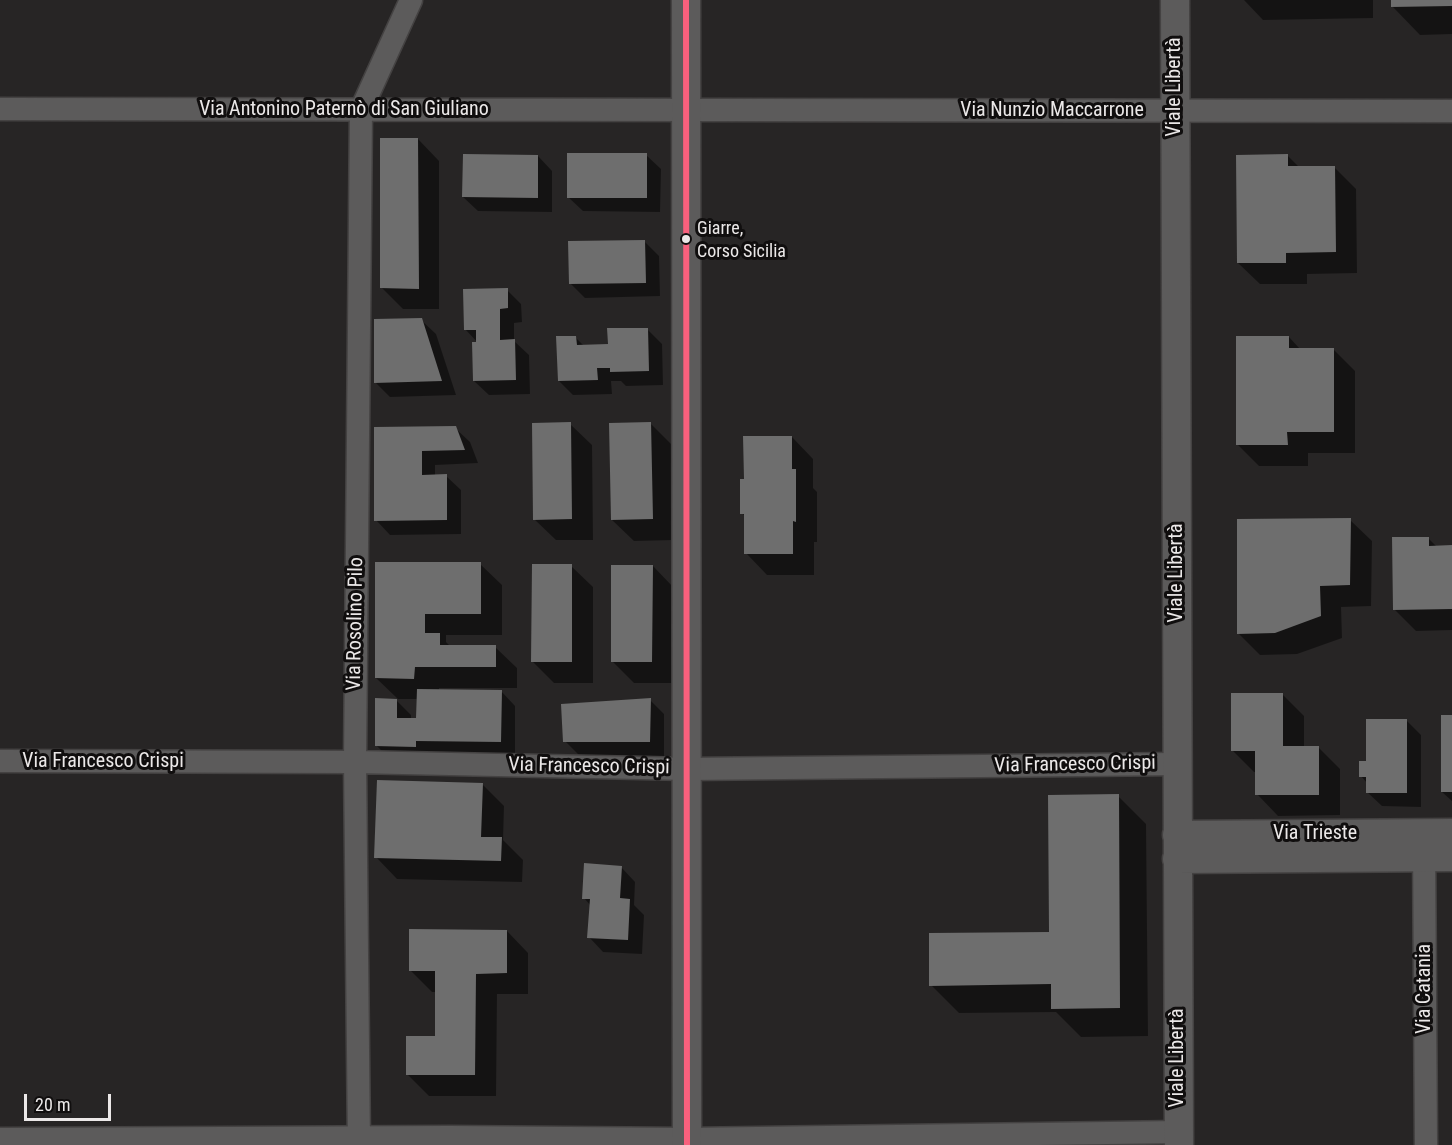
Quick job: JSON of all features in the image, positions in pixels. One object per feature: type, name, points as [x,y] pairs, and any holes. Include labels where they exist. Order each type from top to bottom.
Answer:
[{"type":"street","points":[[361,110],[411,0]]},
{"type":"street","points":[[686,0],[687,1142]]},
{"type":"street","name":"Viale Libertà","points":[[1175,0],[1179,1139]]},
{"type":"street","name":"Via Antonino Paternò di San Giuliano","points":[[0,110],[687,111]]},
{"type":"street","name":"Via Rosolino Pilo","points":[[359,1141],[355,762],[361,110]]},
{"type":"street","name":"Via Nunzio Maccarrone","points":[[687,111],[1452,111]]},
{"type":"street","name":"Via Francesco Crispi","points":[[0,761],[355,762],[688,769],[1177,764]]},
{"type":"street","name":"Via Trieste","points":[[1177,847],[1424,845],[1452,833]]},
{"type":"street","name":"Via Trieste","points":[[1424,845],[1452,857]]},
{"type":"street","name":"Via Catania","points":[[1424,845],[1426,1145]]},
{"type":"street","points":[[0,1139],[591,1142],[1179,1139]]},
{"type":"building","points":[[1391,0],[1452,0],[1452,6],[1391,7]]},
{"type":"building","points":[[380,138],[418,138],[419,289],[380,288]]},
{"type":"building","points":[[567,153],[647,153],[647,198],[567,198]]},
{"type":"building","points":[[463,154],[538,155],[538,198],[462,197]]},
{"type":"building","points":[[1288,154],[1288,166],[1335,166],[1336,252],[1286,253],[1286,263],[1237,263],[1236,155]]},
{"type":"building","points":[[645,240],[646,283],[569,284],[568,241]]},
{"type":"building","points":[[508,288],[508,308],[500,309],[500,340],[515,339],[516,380],[473,381],[472,342],[476,342],[476,330],[464,330],[463,289]]},
{"type":"building","points":[[422,318],[442,381],[374,383],[374,319]]},
{"type":"building","points":[[607,328],[648,328],[649,371],[610,372],[610,368],[597,368],[598,380],[558,381],[556,336],[576,336],[577,345],[608,344]]},
{"type":"building","points":[[1236,336],[1289,336],[1289,348],[1334,348],[1334,432],[1287,432],[1288,445],[1236,445]]},
{"type":"building","points":[[571,422],[572,519],[533,520],[532,423]]},
{"type":"building","points":[[651,422],[653,519],[611,520],[609,423]]},
{"type":"building","points":[[456,426],[465,450],[422,451],[422,475],[447,474],[447,520],[374,521],[374,427]]},
{"type":"building","points":[[743,436],[792,436],[792,469],[796,469],[796,522],[793,521],[793,554],[744,554],[744,514],[740,514],[740,479],[744,479]]},
{"type":"building","points":[[1351,518],[1350,585],[1320,586],[1321,616],[1275,633],[1237,634],[1237,519]]},
{"type":"building","points":[[1392,537],[1429,537],[1429,546],[1452,545],[1452,609],[1393,610]]},
{"type":"building","points":[[375,562],[481,562],[481,614],[425,614],[425,633],[440,633],[440,645],[496,645],[496,667],[415,667],[414,679],[375,678]]},
{"type":"building","points":[[532,564],[572,564],[572,662],[531,662]]},
{"type":"building","points":[[611,565],[653,565],[652,662],[611,662]]},
{"type":"building","points":[[417,689],[502,690],[501,742],[416,741],[416,747],[375,746],[375,698],[397,699],[397,718],[416,718]]},
{"type":"building","points":[[1231,693],[1283,693],[1283,746],[1319,746],[1319,795],[1255,795],[1255,751],[1231,751]]},
{"type":"building","points":[[651,698],[650,742],[563,742],[561,704]]},
{"type":"building","points":[[1441,715],[1452,715],[1452,792],[1441,792]]},
{"type":"building","points":[[1366,719],[1407,719],[1407,793],[1366,793],[1366,777],[1359,777],[1359,761],[1366,761]]},
{"type":"building","points":[[377,780],[483,783],[481,837],[502,837],[501,861],[374,858]]},
{"type":"building","points":[[1119,794],[1120,1008],[1051,1009],[1051,984],[929,986],[929,933],[1049,932],[1048,795]]},
{"type":"building","points":[[584,863],[622,866],[620,898],[630,899],[628,940],[587,938],[590,899],[582,899]]},
{"type":"building","points":[[409,929],[507,930],[507,973],[476,974],[475,1075],[406,1075],[406,1036],[435,1036],[435,971],[409,971]]},
{"type":"transit line","points":[[686,0],[687,1145]]},
{"type":"place","name":"Giarre, Corso Sicilia","points":[[686,239]]}]
